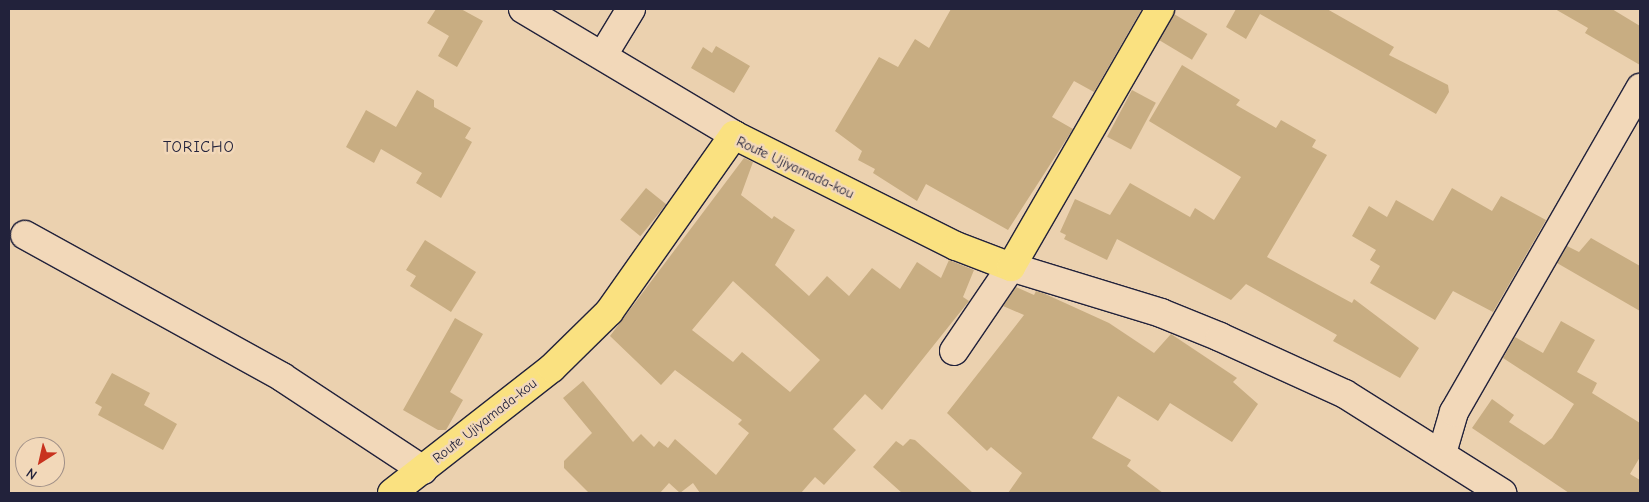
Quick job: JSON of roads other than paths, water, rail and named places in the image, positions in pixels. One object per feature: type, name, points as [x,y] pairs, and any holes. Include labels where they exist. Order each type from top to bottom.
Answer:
[{"type":"main road","points":[[1011,267],[1160,9]]},
{"type":"main road","name":"Route Ujiyamada-kou","points":[[392,493],[552,368],[610,312],[734,136],[956,246],[1011,267]]},
{"type":"street","points":[[523,9],[603,55],[734,136]]},
{"type":"street","points":[[603,55],[631,9]]},
{"type":"street","points":[[1442,453],[1454,412],[1640,88]]},
{"type":"street","points":[[25,235],[282,377],[423,470]]},
{"type":"street","points":[[954,351],[1011,267],[1161,313],[1220,337],[1345,394],[1442,453],[1502,493]]},
{"type":"district","name":"TORICHO","points":[[199,147]]}]
